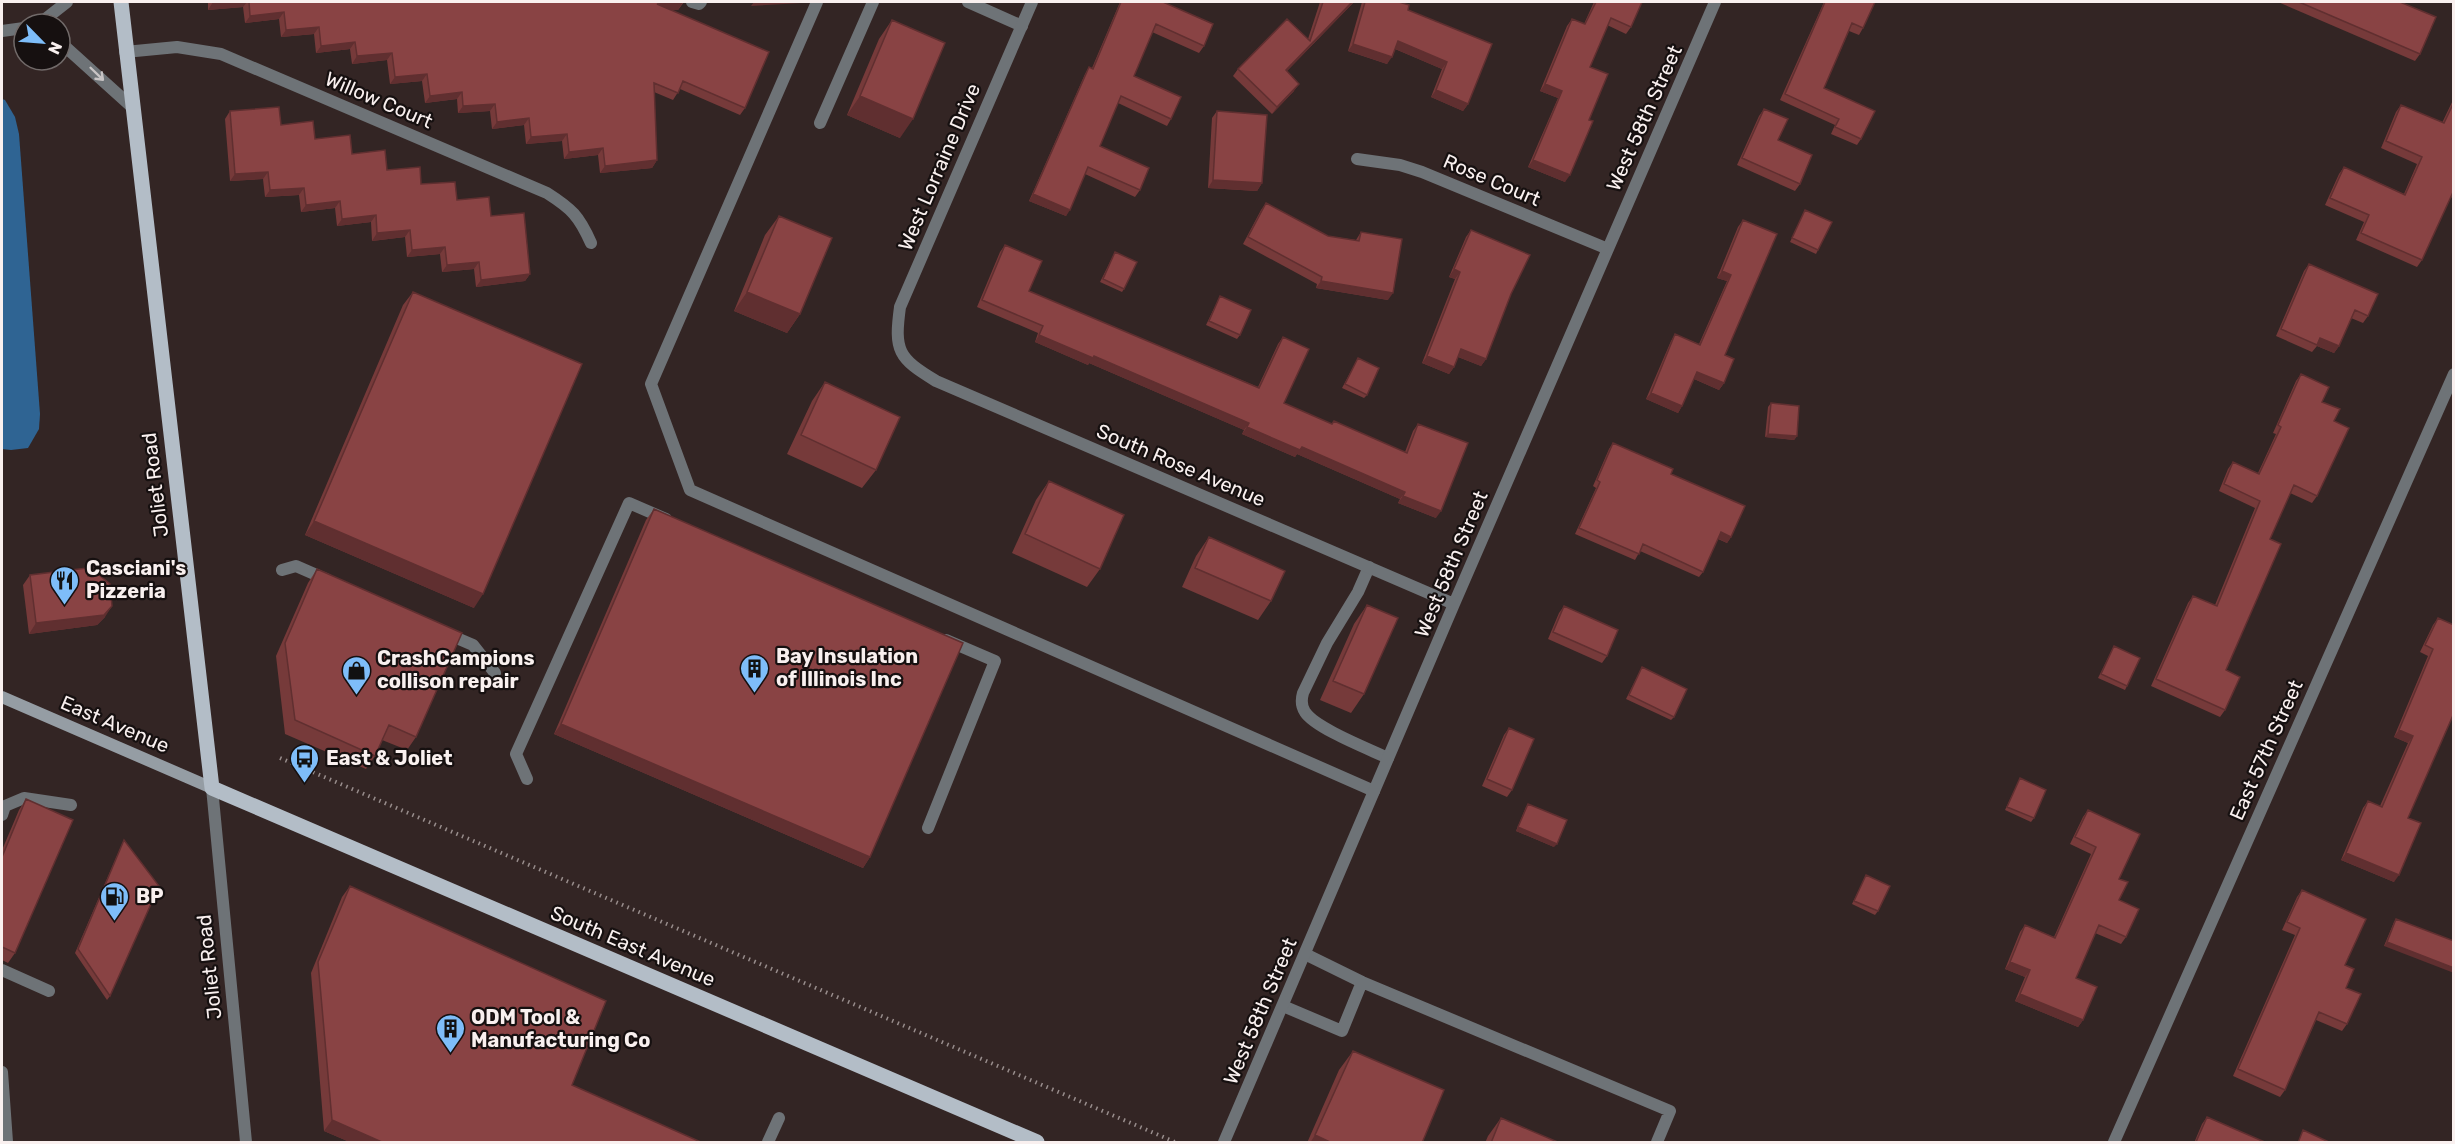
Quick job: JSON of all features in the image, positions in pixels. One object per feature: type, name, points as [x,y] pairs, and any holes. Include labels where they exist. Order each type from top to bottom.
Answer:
[{"type":"main road","name":"Joliet Road","points":[[121,2],[212,788]]},
{"type":"main road","name":"South East Avenue","points":[[212,788],[1037,1143]]},
{"type":"street","points":[[54,12],[67,2]]},
{"type":"street","points":[[818,2],[651,384],[690,490],[1374,791]]},
{"type":"street","points":[[820,123],[873,2]]},
{"type":"street","points":[[968,2],[1022,26]]},
{"type":"street","name":"West Lorraine Drive","points":[[899,352],[897,331],[900,307],[1032,2]]},
{"type":"street","name":"West 58th Street","points":[[1224,1143],[1715,2]]},
{"type":"street","name":"Willow Court","points":[[125,52],[177,47],[221,54],[547,193],[581,220],[591,243]]},
{"type":"street","points":[[72,53],[132,107]]},
{"type":"street","name":"Rose Court","points":[[1357,159],[1400,165],[1422,172],[1608,249]]},
{"type":"street","name":"South Rose Avenue","points":[[899,352],[916,369],[936,381],[1454,604]]},
{"type":"street","name":"East 57th Street","points":[[2114,1143],[2454,374]]},
{"type":"street","points":[[527,779],[516,754],[629,503],[683,526]]},
{"type":"street","points":[[282,570],[296,566],[338,585]]},
{"type":"street","points":[[1369,567],[1358,592],[1327,643],[1301,702],[1304,711],[1313,722],[1388,758]]},
{"type":"street","points":[[431,626],[473,645],[495,673]]},
{"type":"street","points":[[928,828],[995,661],[930,633]]},
{"type":"street","name":"East Avenue","points":[[2,696],[212,788]]},
{"type":"street","name":"Joliet Road","points":[[212,788],[246,1143]]},
{"type":"street","points":[[2,815],[5,806],[24,798],[70,806]]},
{"type":"street","points":[[1305,954],[1362,982],[1670,1111],[1657,1143]]},
{"type":"street","points":[[2,970],[49,991]]},
{"type":"street","points":[[1283,1006],[1342,1031],[1362,982]]},
{"type":"street","points":[[2,1072],[7,1143]]},
{"type":"street","points":[[768,1143],[779,1118]]},
{"type":"path","points":[[280,758],[1175,1143]]},
{"type":"water","points":[[2,99],[5,100],[15,117],[19,134],[40,414],[39,429],[28,448],[11,450],[2,449]]},
{"type":"building","points":[[249,2],[683,2],[657,4],[769,52],[745,108],[683,81],[678,93],[654,83],[657,160],[605,166],[603,148],[569,152],[567,134],[531,137],[529,118],[497,122],[495,104],[463,106],[462,92],[430,96],[427,74],[395,77],[392,53],[357,56],[355,42],[321,46],[319,27],[286,30],[284,12],[250,16]]},
{"type":"building","points":[[1121,2],[1163,2],[1213,24],[1204,46],[1156,24],[1134,76],[1181,97],[1171,119],[1121,96],[1100,146],[1149,168],[1140,190],[1088,167],[1070,210],[1033,194],[1089,67],[1093,69]]},
{"type":"building","points":[[1323,2],[1352,2],[1286,70],[1299,84],[1277,107],[1238,69],[1287,19],[1310,41]]},
{"type":"building","points":[[1365,2],[1399,2],[1409,5],[1408,10],[1492,44],[1468,104],[1436,90],[1447,62],[1398,41],[1392,57],[1353,44]]},
{"type":"building","points":[[1596,2],[1642,2],[1631,27],[1611,18],[1590,67],[1608,74],[1589,120],[1593,121],[1570,175],[1533,160],[1562,91],[1545,84],[1572,19],[1585,24]]},
{"type":"building","points":[[1825,2],[1875,2],[1863,28],[1852,23],[1824,88],[1875,111],[1861,139],[1835,127],[1839,119],[1785,94]]},
{"type":"building","points":[[2299,2],[2400,2],[2436,17],[2420,54]]},
{"type":"building","points":[[892,20],[945,43],[913,119],[860,96]]},
{"type":"building","points":[[2454,102],[2454,190],[2422,260],[2361,233],[2369,215],[2330,198],[2344,167],[2405,195],[2422,157],[2386,141],[2401,105],[2444,123]]},
{"type":"building","points":[[279,107],[281,125],[313,121],[315,139],[350,135],[352,154],[385,150],[387,170],[420,167],[421,184],[455,182],[457,200],[489,197],[491,216],[524,213],[530,274],[481,280],[479,262],[447,265],[445,247],[412,250],[410,230],[377,233],[376,215],[342,219],[340,201],[306,205],[304,188],[270,190],[268,172],[235,174],[230,111]]},
{"type":"building","points":[[1764,109],[1788,119],[1778,140],[1812,155],[1800,184],[1742,158]]},
{"type":"building","points":[[1217,111],[1267,115],[1262,183],[1213,180]]},
{"type":"building","points":[[1266,203],[1328,236],[1359,241],[1361,232],[1402,239],[1393,293],[1321,281],[1322,277],[1248,237]]},
{"type":"building","points":[[1805,210],[1832,222],[1818,250],[1792,238]]},
{"type":"building","points":[[779,216],[832,238],[800,314],[747,292]]},
{"type":"building","points":[[1743,220],[1777,234],[1725,355],[1734,359],[1724,383],[1697,372],[1682,406],[1651,393],[1675,334],[1700,345],[1731,275],[1722,271]]},
{"type":"building","points":[[1471,230],[1530,255],[1511,294],[1486,359],[1461,349],[1454,367],[1427,356],[1460,272],[1454,269]]},
{"type":"building","points":[[1005,245],[1042,261],[1029,291],[1259,388],[1283,337],[1309,349],[1284,403],[1332,424],[1334,421],[1407,453],[1418,424],[1468,443],[1441,511],[1403,496],[1405,492],[1302,447],[1300,450],[1247,427],[1249,423],[1094,356],[1093,358],[1039,335],[1043,326],[982,300]]},
{"type":"building","points":[[1115,252],[1137,262],[1124,289],[1103,279]]},
{"type":"building","points":[[2309,264],[2378,294],[2368,316],[2355,310],[2339,346],[2320,338],[2317,345],[2281,329]]},
{"type":"building","points":[[413,292],[582,364],[483,594],[314,521]]},
{"type":"building","points":[[1220,296],[1251,310],[1240,335],[1209,321]]},
{"type":"building","points":[[1358,358],[1379,368],[1367,395],[1345,384]]},
{"type":"building","points":[[2301,374],[2329,387],[2322,402],[2340,409],[2334,421],[2349,428],[2317,496],[2294,485],[2270,539],[2281,544],[2226,670],[2240,677],[2225,710],[2156,679],[2193,596],[2217,606],[2260,501],[2224,484],[2233,462],[2259,474],[2281,427],[2278,425]]},
{"type":"building","points":[[825,382],[900,417],[876,470],[801,435]]},
{"type":"building","points":[[1771,403],[1799,406],[1797,436],[1768,434]]},
{"type":"building","points":[[1613,443],[1673,469],[1671,474],[1745,506],[1731,537],[1721,532],[1703,572],[1643,544],[1639,554],[1579,528],[1600,482],[1597,480]]},
{"type":"building","points":[[1049,481],[1124,515],[1100,569],[1025,534]]},
{"type":"building","name":"Bay Insulation of Illinois Inc","points":[[654,509],[963,643],[870,857],[561,724]]},
{"type":"building","points":[[1209,537],[1285,571],[1271,601],[1195,568]]},
{"type":"building","name":"Casciani's Pizzeria","points":[[87,568],[88,576],[99,575],[110,584],[112,606],[104,615],[36,623],[30,575]]},
{"type":"building","name":"CrashCampions collison repair","points":[[317,569],[462,633],[416,737],[389,725],[375,756],[295,720],[285,643]]},
{"type":"building","points":[[1367,605],[1398,618],[1364,694],[1333,681]]},
{"type":"building","points":[[1564,606],[1618,630],[1607,656],[1553,632]]},
{"type":"building","points":[[2438,618],[2454,625],[2454,713],[2408,818],[2421,823],[2399,875],[2346,853],[2368,801],[2382,807],[2413,736],[2399,730],[2433,649],[2425,645]]},
{"type":"building","points":[[2114,646],[2140,658],[2127,686],[2101,674]]},
{"type":"building","points":[[1642,667],[1687,689],[1674,717],[1629,695]]},
{"type":"building","points":[[1509,728],[1534,739],[1512,790],[1487,779]]},
{"type":"building","points":[[2020,778],[2046,790],[2034,818],[2007,807]]},
{"type":"building","points":[[26,799],[73,820],[15,953],[2,947],[2,857]]},
{"type":"building","points":[[1528,804],[1567,820],[1557,844],[1518,827]]},
{"type":"building","points":[[2088,810],[2140,834],[2119,879],[2128,882],[2119,900],[2139,909],[2126,937],[2099,925],[2076,978],[2097,987],[2083,1020],[2020,994],[2030,970],[2010,962],[2025,925],[2055,938],[2096,847],[2075,837]]},
{"type":"building","name":"BP","points":[[124,840],[159,886],[110,996],[78,949]]},
{"type":"building","points":[[1866,875],[1890,886],[1878,911],[1854,901]]},
{"type":"building","name":"ODM Tool & Manufacturing Co","points":[[350,886],[606,1001],[572,1085],[703,1143],[384,1143],[332,1120],[318,962]]},
{"type":"building","points":[[2302,890],[2366,919],[2345,965],[2354,969],[2346,988],[2361,994],[2347,1024],[2319,1012],[2285,1090],[2238,1069],[2300,928],[2287,922]]},
{"type":"building","points":[[2396,919],[2454,941],[2454,968],[2387,942]]},
{"type":"building","points":[[1353,1051],[1444,1090],[1422,1143],[1332,1143],[1315,1135]]},
{"type":"building","points":[[2207,1117],[2267,1143],[2198,1143],[2196,1142]]},
{"type":"building","points":[[1501,1118],[1560,1143],[1491,1143]]},
{"type":"building","points":[[2303,1130],[2331,1143],[2298,1143]]},
{"type":"place","name":"Casciani's Pizzeria","points":[[65,606]]},
{"type":"place","name":"Bay Insulation of Illinois Inc","points":[[755,694]]},
{"type":"place","name":"CrashCampions collison repair","points":[[356,696]]},
{"type":"place","name":"East & Joliet","points":[[305,784]]},
{"type":"place","name":"BP","points":[[115,922]]},
{"type":"place","name":"ODM Tool & Manufacturing Co","points":[[450,1054]]}]
